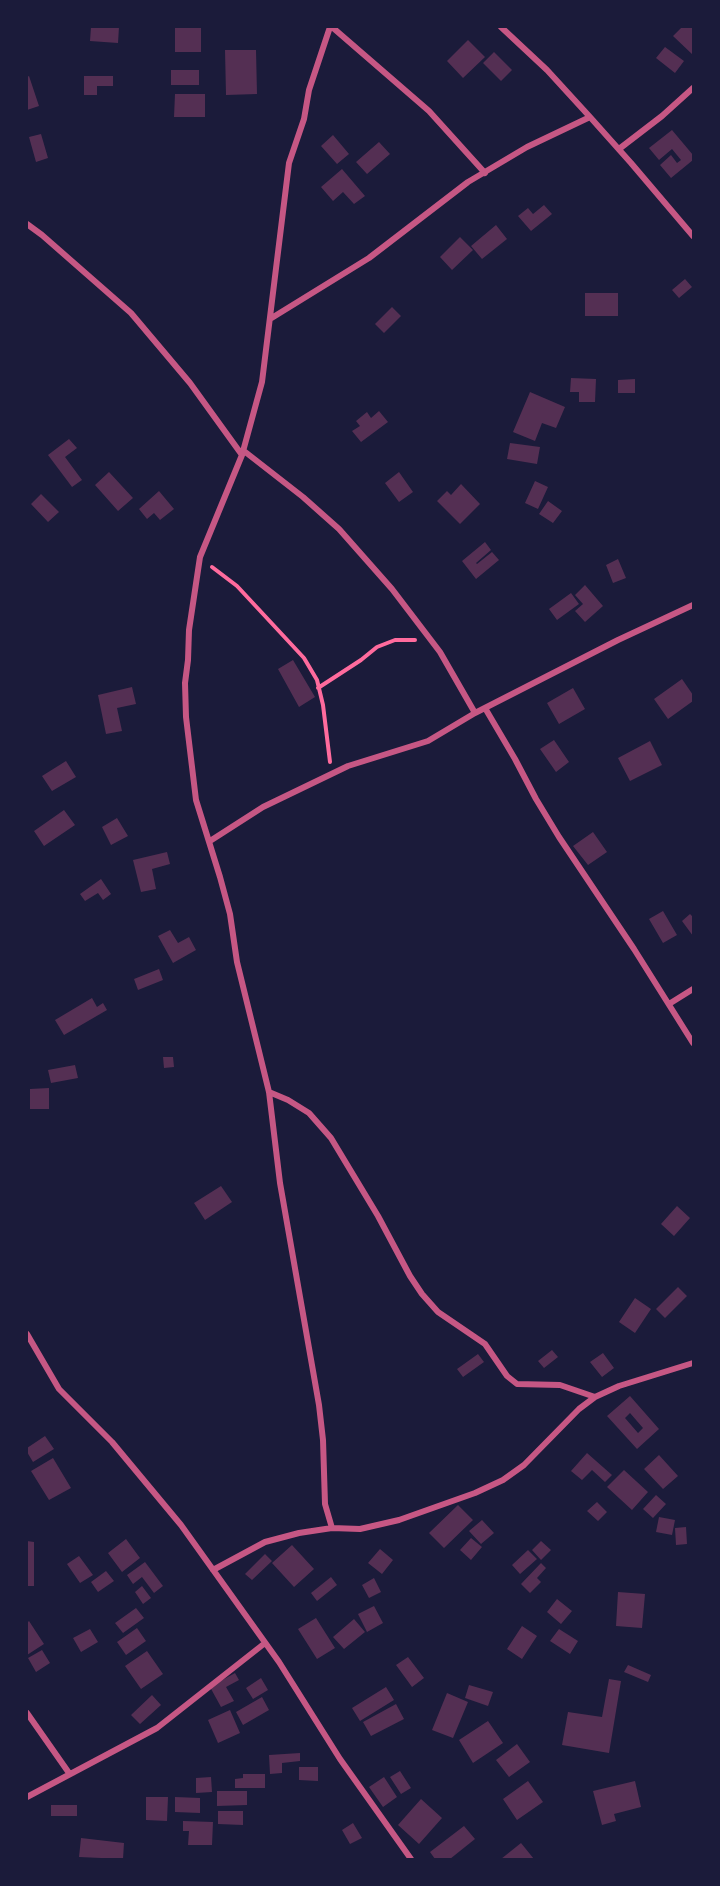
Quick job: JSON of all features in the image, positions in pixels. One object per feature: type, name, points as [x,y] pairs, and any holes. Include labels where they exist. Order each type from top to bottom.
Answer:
[{"type":"street","points":[[332,1528],[326,1504],[319,1405],[280,1183],[269,1092],[237,962],[230,914],[196,800],[186,717],[185,683],[189,630],[200,557],[243,453],[262,382],[289,163],[304,118],[309,90],[331,27],[429,111],[484,172]]},
{"type":"street","points":[[501,27],[590,117],[693,236]]},
{"type":"street","points":[[619,149],[662,116],[693,88]]},
{"type":"street","points":[[270,319],[369,258],[484,172],[527,147],[590,117]]},
{"type":"street","points":[[27,224],[131,313],[190,383],[243,453],[303,497],[339,529],[392,589],[432,641],[475,713]]},
{"type":"street","points":[[210,841],[263,807],[348,766],[428,741],[484,708],[693,605]]},
{"type":"street","points":[[484,708],[559,837],[693,1043]]},
{"type":"street","points":[[669,1004],[693,989]]},
{"type":"street","points":[[269,1092],[309,1113],[331,1138],[378,1216],[410,1276],[438,1312],[485,1344],[507,1376],[517,1384],[560,1385],[595,1397]]},
{"type":"street","points":[[27,1334],[59,1389],[112,1442],[181,1526],[279,1662],[339,1759],[411,1859]]},
{"type":"street","points":[[213,1570],[265,1542],[299,1533],[332,1528],[360,1529],[399,1520],[475,1493],[503,1480],[524,1465],[579,1409],[595,1397],[619,1386],[693,1363]]},
{"type":"street","points":[[27,1797],[157,1728],[265,1642]]},
{"type":"street","points":[[27,1713],[69,1773]]},
{"type":"path","points":[[200,557],[237,586],[304,658],[317,680],[323,705],[332,774]]},
{"type":"path","points":[[318,688],[377,647],[395,640],[432,641]]},
{"type":"building","points":[[91,27],[119,27],[118,43],[90,41]]},
{"type":"building","points":[[175,27],[201,27],[201,52],[175,52]]},
{"type":"building","points":[[682,27],[693,27],[693,55],[673,36]]},
{"type":"building","points":[[468,40],[485,57],[463,78],[447,61]]},
{"type":"building","points":[[665,47],[684,61],[675,73],[656,58]]},
{"type":"building","points":[[225,50],[256,50],[257,94],[226,95]]},
{"type":"building","points":[[494,52],[512,70],[501,81],[483,63]]},
{"type":"building","points":[[171,70],[199,70],[199,85],[171,85]]},
{"type":"building","points":[[29,76],[39,106],[27,110],[27,77]]},
{"type":"building","points":[[84,76],[113,76],[113,86],[97,86],[97,95],[84,95]]},
{"type":"building","points":[[175,94],[205,94],[205,117],[174,117]]},
{"type":"building","points":[[672,130],[693,155],[693,160],[671,178],[660,165],[671,155],[677,163],[681,160],[672,149],[659,160],[649,148]]},
{"type":"building","points":[[41,134],[48,158],[36,162],[29,137]]},
{"type":"building","points":[[333,135],[349,154],[337,164],[321,146]]},
{"type":"building","points":[[379,142],[390,154],[367,174],[356,162]]},
{"type":"building","points":[[342,169],[365,196],[354,204],[343,192],[333,201],[321,187]]},
{"type":"building","points":[[544,205],[552,214],[531,231],[518,216],[528,208],[533,214]]},
{"type":"building","points":[[496,225],[507,239],[482,259],[471,246]]},
{"type":"building","points":[[460,237],[473,250],[452,270],[440,257]]},
{"type":"building","points":[[685,279],[692,287],[679,298],[672,290]]},
{"type":"building","points":[[585,293],[618,293],[618,316],[585,316]]},
{"type":"building","points":[[392,307],[401,316],[384,333],[375,324]]},
{"type":"building","points":[[571,378],[596,379],[595,402],[579,402],[579,392],[570,392]]},
{"type":"building","points":[[635,379],[635,393],[618,393],[618,380]]},
{"type":"building","points":[[530,392],[565,407],[556,428],[542,423],[535,441],[513,432]]},
{"type":"building","points":[[379,411],[388,422],[361,442],[352,431],[360,426],[356,421],[367,412],[371,418]]},
{"type":"building","points":[[69,439],[77,448],[65,457],[82,480],[72,487],[48,455]]},
{"type":"building","points":[[510,443],[540,447],[537,464],[507,459]]},
{"type":"building","points":[[109,472],[133,498],[118,511],[95,485]]},
{"type":"building","points":[[399,472],[413,492],[399,502],[385,483]]},
{"type":"building","points":[[535,481],[548,487],[538,509],[525,503]]},
{"type":"building","points":[[461,484],[480,504],[460,524],[437,501],[447,491],[451,495]]},
{"type":"building","points":[[159,491],[174,509],[160,520],[154,513],[147,519],[139,509]]},
{"type":"building","points":[[41,494],[59,512],[48,522],[31,504]]},
{"type":"building","points":[[548,501],[562,511],[553,523],[539,514]]},
{"type":"building","points":[[485,542],[491,550],[476,563],[492,552],[499,560],[476,579],[462,561]]},
{"type":"building","points":[[618,559],[626,578],[613,583],[606,565]]},
{"type":"building","points":[[585,585],[603,606],[585,622],[575,611],[583,604],[575,595]]},
{"type":"building","points":[[571,593],[579,604],[557,620],[549,609]]},
{"type":"building","points":[[293,660],[315,697],[299,707],[278,669]]},
{"type":"building","points":[[682,679],[693,695],[693,701],[668,719],[654,699]]},
{"type":"building","points":[[132,687],[136,704],[117,708],[122,731],[106,734],[98,695]]},
{"type":"building","points":[[573,688],[585,709],[559,724],[547,703]]},
{"type":"building","points":[[554,740],[569,762],[556,772],[540,749]]},
{"type":"building","points":[[650,741],[662,765],[630,781],[618,758]]},
{"type":"building","points":[[66,761],[76,777],[52,791],[42,776]]},
{"type":"building","points":[[64,810],[75,825],[44,846],[34,831]]},
{"type":"building","points":[[117,818],[128,836],[111,845],[102,827]]},
{"type":"building","points":[[593,832],[607,852],[588,865],[573,846]]},
{"type":"building","points":[[167,852],[170,864],[152,869],[156,889],[141,892],[133,860]]},
{"type":"building","points":[[101,879],[111,894],[103,900],[98,893],[85,901],[80,894]]},
{"type":"building","points":[[663,911],[677,935],[663,943],[649,919]]},
{"type":"building","points":[[690,914],[693,917],[693,936],[682,921]]},
{"type":"building","points":[[170,930],[178,943],[189,937],[196,950],[173,963],[158,936]]},
{"type":"building","points":[[159,969],[163,980],[138,990],[134,979]]},
{"type":"building","points":[[92,998],[97,1007],[103,1003],[107,1010],[64,1035],[55,1020]]},
{"type":"building","points":[[163,1057],[173,1057],[174,1067],[164,1068]]},
{"type":"building","points":[[75,1065],[78,1078],[51,1083],[48,1070]]},
{"type":"building","points":[[49,1088],[49,1109],[30,1109],[30,1089]]},
{"type":"building","points":[[221,1186],[232,1202],[205,1220],[194,1203]]},
{"type":"building","points":[[677,1206],[690,1218],[674,1236],[661,1224]]},
{"type":"building","points":[[678,1287],[687,1296],[665,1318],[656,1309]]},
{"type":"building","points":[[635,1298],[651,1309],[635,1333],[619,1322]]},
{"type":"building","points":[[552,1350],[558,1357],[544,1368],[538,1361]]},
{"type":"building","points":[[603,1353],[614,1368],[602,1377],[590,1362]]},
{"type":"building","points":[[478,1354],[484,1362],[463,1377],[457,1369]]},
{"type":"building","points":[[630,1396],[659,1429],[637,1449],[607,1416]],"holes":[[[630,1413],[643,1428],[638,1433],[625,1418]]]},
{"type":"building","points":[[45,1436],[54,1449],[33,1462],[27,1448]]},
{"type":"building","points":[[587,1453],[612,1475],[605,1482],[592,1470],[582,1480],[571,1471]]},
{"type":"building","points":[[659,1455],[678,1476],[663,1489],[644,1469]]},
{"type":"building","points":[[53,1458],[71,1488],[49,1500],[31,1471]]},
{"type":"building","points":[[624,1470],[648,1492],[632,1510],[607,1487]]},
{"type":"building","points":[[656,1495],[666,1504],[653,1518],[643,1509]]},
{"type":"building","points":[[597,1502],[607,1512],[598,1521],[587,1511]]},
{"type":"building","points":[[458,1505],[473,1520],[444,1548],[429,1533]]},
{"type":"building","points":[[659,1517],[675,1520],[672,1535],[656,1532]]},
{"type":"building","points":[[482,1520],[494,1533],[481,1544],[469,1531]]},
{"type":"building","points":[[686,1527],[687,1544],[676,1545],[675,1528]]},
{"type":"building","points":[[471,1538],[482,1547],[471,1560],[460,1550]]},
{"type":"building","points":[[126,1539],[140,1558],[122,1572],[108,1553]]},
{"type":"building","points":[[27,1541],[34,1542],[34,1586],[27,1586]]},
{"type":"building","points":[[541,1541],[551,1550],[541,1560],[532,1550]]},
{"type":"building","points":[[292,1545],[314,1569],[294,1587],[272,1563]]},
{"type":"building","points":[[380,1549],[393,1560],[382,1574],[368,1563]]},
{"type":"building","points":[[528,1550],[537,1559],[520,1574],[512,1565]]},
{"type":"building","points":[[265,1554],[272,1561],[252,1580],[245,1574]]},
{"type":"building","points":[[79,1556],[93,1575],[80,1583],[67,1564]]},
{"type":"building","points":[[145,1562],[163,1586],[154,1593],[142,1577],[133,1584],[127,1575]]},
{"type":"building","points":[[541,1563],[546,1568],[537,1578],[541,1582],[530,1593],[521,1584]]},
{"type":"building","points":[[106,1571],[114,1581],[98,1592],[91,1582]]},
{"type":"building","points":[[331,1577],[337,1585],[317,1601],[311,1593]]},
{"type":"building","points":[[374,1578],[381,1592],[369,1598],[362,1585]]},
{"type":"building","points":[[142,1586],[151,1598],[143,1604],[135,1592]]},
{"type":"building","points":[[618,1592],[645,1594],[642,1628],[616,1626]]},
{"type":"building","points":[[557,1599],[572,1611],[561,1624],[547,1612]]},
{"type":"building","points":[[374,1606],[383,1623],[367,1632],[358,1614]]},
{"type":"building","points":[[136,1608],[144,1618],[123,1633],[115,1623]]},
{"type":"building","points":[[316,1618],[335,1648],[317,1659],[298,1629]]},
{"type":"building","points":[[354,1619],[365,1632],[344,1649],[333,1637]]},
{"type":"building","points":[[29,1621],[44,1644],[27,1655],[27,1623]]},
{"type":"building","points":[[522,1626],[537,1636],[522,1659],[507,1649]]},
{"type":"building","points":[[137,1628],[146,1641],[126,1655],[117,1642]]},
{"type":"building","points":[[90,1629],[98,1642],[81,1652],[73,1638]]},
{"type":"building","points":[[559,1629],[578,1641],[570,1654],[550,1641]]},
{"type":"building","points":[[42,1650],[50,1663],[36,1672],[28,1658]]},
{"type":"building","points":[[147,1651],[163,1674],[141,1689],[125,1666]]},
{"type":"building","points":[[408,1657],[424,1678],[412,1687],[396,1665]]},
{"type":"building","points":[[628,1665],[651,1675],[648,1682],[624,1672]]},
{"type":"building","points":[[235,1673],[239,1680],[226,1687],[234,1701],[221,1707],[210,1687]]},
{"type":"building","points":[[261,1678],[268,1690],[253,1699],[246,1688]]},
{"type":"building","points":[[609,1679],[621,1681],[609,1753],[562,1745],[568,1712],[602,1717]]},
{"type":"building","points":[[469,1685],[493,1692],[488,1706],[465,1698]]},
{"type":"building","points":[[386,1687],[394,1700],[360,1721],[352,1708]]},
{"type":"building","points":[[447,1693],[468,1702],[453,1738],[432,1730]]},
{"type":"building","points":[[152,1695],[161,1705],[140,1724],[131,1715]]},
{"type":"building","points":[[262,1697],[269,1710],[243,1725],[236,1712]]},
{"type":"building","points":[[396,1704],[404,1719],[371,1736],[363,1722]]},
{"type":"building","points":[[230,1710],[240,1733],[218,1743],[208,1720]]},
{"type":"building","points":[[488,1721],[503,1743],[473,1763],[459,1740]]},
{"type":"building","points":[[517,1744],[530,1762],[509,1777],[496,1760]]},
{"type":"building","points":[[300,1753],[300,1761],[282,1763],[282,1773],[270,1774],[269,1755]]},
{"type":"building","points":[[299,1767],[318,1767],[318,1781],[299,1780]]},
{"type":"building","points":[[400,1771],[411,1788],[401,1794],[390,1777]]},
{"type":"building","points":[[243,1774],[265,1774],[265,1788],[235,1788],[235,1779],[243,1778]]},
{"type":"building","points":[[211,1777],[212,1792],[196,1793],[196,1778]]},
{"type":"building","points":[[384,1777],[397,1797],[383,1807],[369,1787]]},
{"type":"building","points":[[528,1781],[543,1802],[517,1820],[503,1799]]},
{"type":"building","points":[[635,1781],[641,1807],[614,1814],[616,1821],[602,1825],[593,1791]]},
{"type":"building","points":[[217,1791],[247,1791],[247,1805],[217,1806]]},
{"type":"building","points":[[146,1797],[168,1797],[167,1821],[146,1820]]},
{"type":"building","points":[[175,1797],[200,1798],[200,1813],[175,1812]]},
{"type":"building","points":[[421,1799],[442,1818],[419,1844],[398,1825]]},
{"type":"building","points":[[51,1805],[77,1805],[77,1816],[51,1816]]},
{"type":"building","points":[[218,1811],[243,1811],[243,1825],[218,1824]]},
{"type":"building","points":[[183,1821],[213,1822],[212,1845],[188,1845],[189,1831],[183,1831]]},
{"type":"building","points":[[353,1823],[362,1838],[350,1844],[342,1830]]},
{"type":"building","points":[[464,1826],[475,1839],[450,1859],[435,1859],[430,1852]]},
{"type":"building","points":[[81,1838],[124,1843],[123,1859],[79,1857]]},
{"type":"building","points":[[521,1843],[534,1859],[501,1859]]}]
